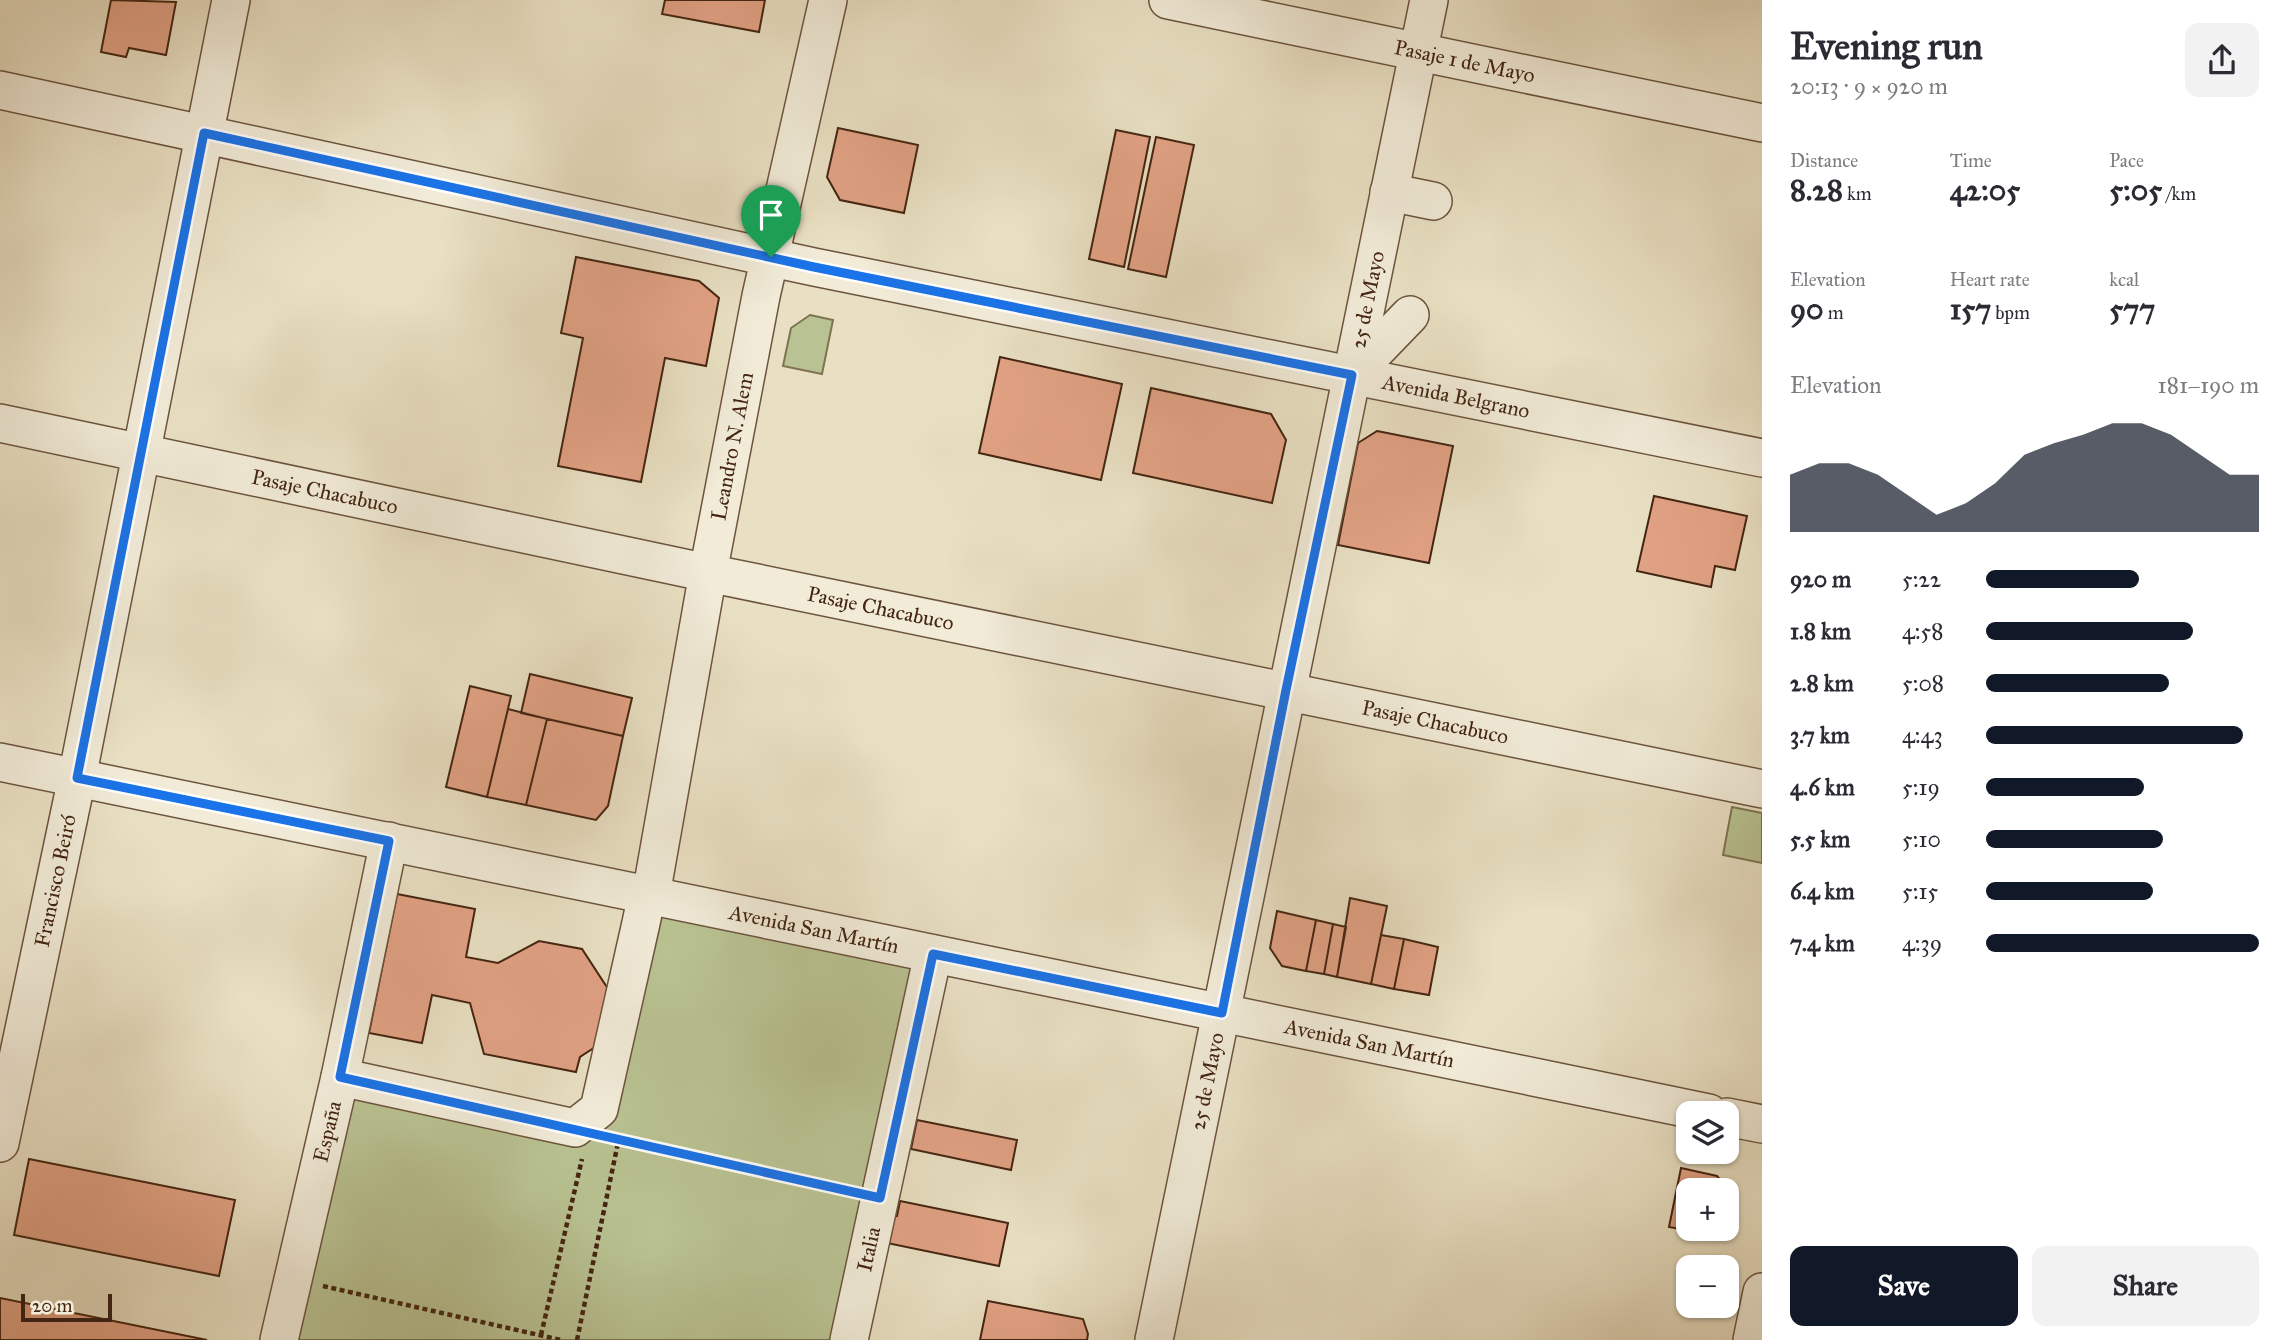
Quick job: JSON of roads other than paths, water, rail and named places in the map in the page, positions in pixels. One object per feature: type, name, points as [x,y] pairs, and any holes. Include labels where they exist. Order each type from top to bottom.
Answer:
[{"type":"street","name":"Leandro N. Alem","points":[[340,1077],[581,1130],[599,1109],[645,904],[651,895],[708,573],[771,257],[828,0]]},
{"type":"street","name":"Pasaje 1 de Mayo","points":[[1168,0],[1762,123]]},
{"type":"street","name":"25 de Mayo","points":[[1154,1340],[1429,0]]},
{"type":"street","name":"Francisco Beiró","points":[[0,1143],[4,1102],[77,778],[228,2]]},
{"type":"street","name":"Avenida Belgrano","points":[[0,90],[771,257],[1762,458]]},
{"type":"street","points":[[1389,192],[1433,201]]},
{"type":"street","points":[[1352,375],[1410,315]]},
{"type":"street","name":"Pasaje Chacabuco","points":[[0,423],[708,573],[1762,789]]},
{"type":"street","name":"Avenida San Martín","points":[[0,762],[1676,1106]]},
{"type":"street","name":"España","points":[[279,1340],[340,1077],[389,841]]},
{"type":"street","name":"Italia","points":[[849,1340],[933,954]]},
{"type":"street","points":[[1739,1119],[1762,1124]]},
{"type":"street","points":[[1752,1340],[1762,1292]]}]
